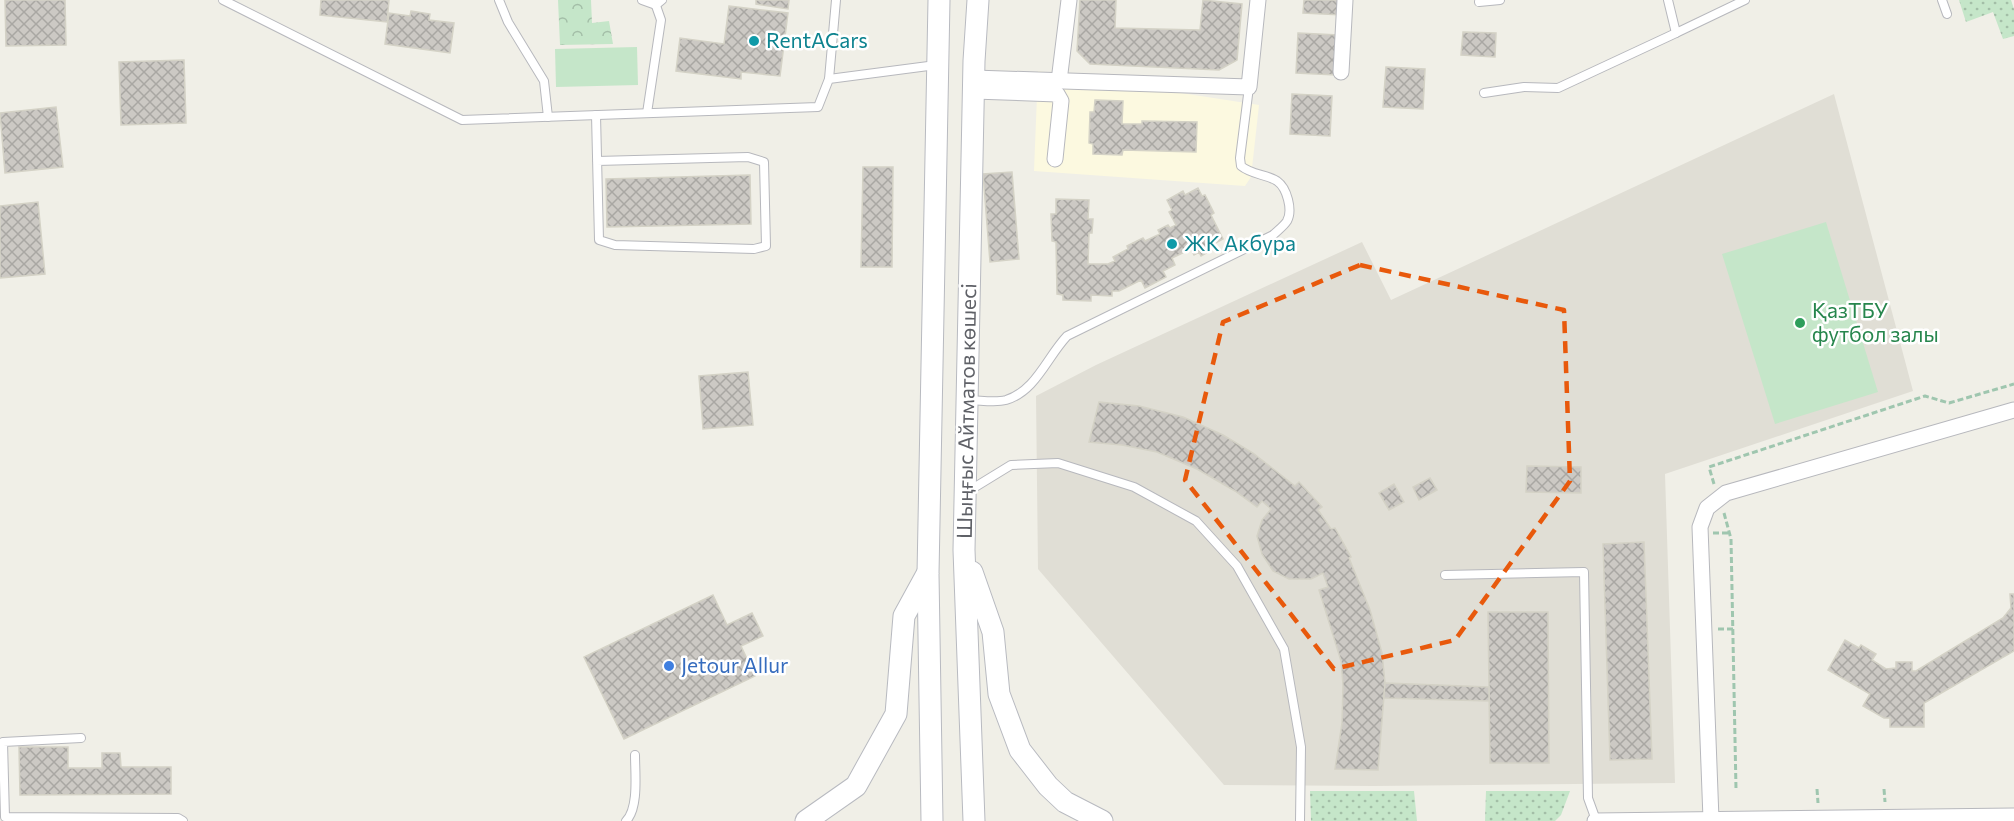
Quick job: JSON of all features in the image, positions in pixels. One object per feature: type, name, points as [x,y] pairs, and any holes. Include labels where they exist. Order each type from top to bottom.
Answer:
[{"type":"main road","points":[[930,0],[939,28]]},
{"type":"main road","name":"Шыңғыс Айтматов көшесі","points":[[932,821],[928,574],[939,0]]},
{"type":"main road","name":"Шыңғыс Айтматов көшесі","points":[[974,821],[964,550],[974,76],[978,0]]},
{"type":"main road","points":[[974,76],[988,0]]},
{"type":"main road","points":[[964,550],[993,632],[999,694],[1020,750],[1048,786],[1065,802],[1102,821]]},
{"type":"main road","points":[[806,821],[856,786],[896,714],[904,616],[928,574]]},
{"type":"street","points":[[1059,81],[1069,0]]},
{"type":"street","points":[[974,76],[1249,87],[1258,0]]},
{"type":"street","points":[[1341,72],[1345,0]]},
{"type":"street","points":[[974,76],[1057,94],[1061,101],[1055,159]]},
{"type":"street","points":[[1711,819],[1700,527],[1707,507],[1726,493],[2014,410]]},
{"type":"street","points":[[1595,820],[2014,816]]},
{"type":"lane","points":[[223,0],[235,3],[462,120],[818,107],[829,79],[836,0]]},
{"type":"lane","points":[[499,0],[508,22],[544,81],[548,117]]},
{"type":"lane","points":[[642,0],[657,2],[661,20],[647,113]]},
{"type":"lane","points":[[1479,2],[1500,0]]},
{"type":"lane","points":[[1668,0],[1676,33]]},
{"type":"lane","points":[[1484,93],[1524,87],[1558,88],[1745,0]]},
{"type":"lane","points":[[1942,0],[1947,14]]},
{"type":"lane","points":[[829,79],[938,65]]},
{"type":"lane","points":[[967,400],[1005,400],[1021,393],[1031,384],[1056,348],[1068,336],[1273,235],[1287,221],[1289,212],[1287,196],[1278,182],[1246,171],[1241,166],[1240,158],[1249,87]]},
{"type":"lane","points":[[596,115],[597,161],[599,240],[615,245],[754,249],[766,246],[764,162],[748,157],[597,161]]},
{"type":"lane","points":[[966,493],[1011,465],[1058,463],[1134,487],[1196,521],[1237,566],[1284,650],[1301,747],[1300,821]]},
{"type":"lane","points":[[1445,575],[1584,572],[1588,798],[1595,820]]},
{"type":"lane","points":[[81,738],[3,742],[4,816],[178,818],[183,821]]},
{"type":"lane","points":[[626,821],[633,815],[635,755]]},
{"type":"path","points":[[1736,789],[1731,539],[1729,526],[1709,467],[1925,396],[1949,403],[2014,384]]},
{"type":"path","points":[[1817,789],[1818,807]]},
{"type":"path","points":[[1884,789],[1885,809]]},
{"type":"highlighted area","points":[[1360,265],[1564,310],[1570,481],[1455,640],[1334,669],[1185,480],[1223,322]]},
{"type":"shaded area","points":[[1038,71],[1259,105],[1251,177],[1245,186],[1034,171]]},
{"type":"shaded area","points":[[1834,94],[1913,391],[1665,474],[1675,783],[1224,785],[1038,569],[1036,396],[1096,365],[1362,242],[1391,300]]},
{"type":"green space","points":[[558,0],[591,0],[592,23],[609,21],[613,44],[560,45]]},
{"type":"green space","points":[[1959,0],[2011,0],[2014,9],[2014,36],[2003,39],[1993,12],[1966,22]]},
{"type":"green space","points":[[637,47],[638,85],[556,87],[555,49]]},
{"type":"green space","name":"ҚазТБУ футбол залы","points":[[1826,222],[1878,392],[1775,424],[1722,254]]},
{"type":"green space","points":[[1310,791],[1414,791],[1417,821],[1311,821]]},
{"type":"green space","points":[[1486,791],[1570,791],[1561,815],[1555,821],[1485,821]]},
{"type":"building","points":[[5,0],[65,0],[66,45],[6,46]]},
{"type":"building","points":[[321,0],[389,0],[387,22],[320,15]]},
{"type":"building","points":[[756,0],[789,0],[788,9],[756,4]]},
{"type":"building","points":[[1080,0],[1116,0],[1115,28],[1200,30],[1203,0],[1242,4],[1237,60],[1219,70],[1090,64],[1077,51]]},
{"type":"building","points":[[1304,0],[1344,0],[1343,15],[1303,13]]},
{"type":"building","name":"RentACars","points":[[729,6],[788,13],[780,76],[741,72],[741,79],[676,71],[680,38],[724,44]]},
{"type":"building","points":[[411,11],[430,14],[429,20],[454,23],[450,53],[385,44],[389,13],[410,16]]},
{"type":"building","points":[[1463,32],[1496,33],[1495,57],[1461,55]]},
{"type":"building","points":[[1298,33],[1338,35],[1336,75],[1296,73]]},
{"type":"building","points":[[184,60],[186,123],[121,125],[119,62]]},
{"type":"building","points":[[1386,67],[1425,69],[1423,109],[1383,107]]},
{"type":"building","points":[[1292,94],[1332,96],[1330,136],[1290,134]]},
{"type":"building","points":[[1095,100],[1123,101],[1122,124],[1142,124],[1142,121],[1197,122],[1196,152],[1123,150],[1122,155],[1093,154],[1093,144],[1089,143],[1090,112],[1094,112]]},
{"type":"building","points":[[56,107],[63,167],[5,173],[0,113]]},
{"type":"building","points":[[863,167],[893,167],[892,267],[861,267]]},
{"type":"building","points":[[1012,172],[1019,259],[990,262],[983,174]]},
{"type":"building","points":[[750,175],[751,224],[607,227],[606,179]]},
{"type":"building","name":"ЖК Акбура","points":[[1198,188],[1202,196],[1205,195],[1214,213],[1211,215],[1223,239],[1208,247],[1210,251],[1201,256],[1199,252],[1194,255],[1191,249],[1172,258],[1175,265],[1163,271],[1166,277],[1145,288],[1141,280],[1119,291],[1112,291],[1112,296],[1091,295],[1091,301],[1063,300],[1063,295],[1057,294],[1056,242],[1052,241],[1051,214],[1056,214],[1056,199],[1089,200],[1088,219],[1093,219],[1092,233],[1089,233],[1088,264],[1108,264],[1115,261],[1113,257],[1128,249],[1127,246],[1143,238],[1145,241],[1160,234],[1158,230],[1168,225],[1170,228],[1176,225],[1169,212],[1172,210],[1167,200],[1183,191],[1185,195]]},
{"type":"building","points":[[38,202],[45,274],[0,278],[0,206]]},
{"type":"building","points":[[748,372],[753,425],[703,429],[699,376]]},
{"type":"building","points":[[1099,402],[1139,406],[1183,417],[1223,435],[1253,453],[1295,486],[1299,482],[1322,507],[1318,510],[1331,529],[1335,528],[1351,557],[1349,558],[1370,610],[1382,653],[1385,683],[1378,770],[1335,769],[1342,723],[1343,685],[1341,661],[1319,590],[1328,587],[1323,573],[1311,579],[1289,579],[1273,571],[1262,554],[1257,536],[1262,520],[1271,509],[1262,501],[1257,507],[1197,469],[1157,452],[1122,445],[1089,442]]},
{"type":"building","points":[[1527,466],[1581,467],[1581,493],[1526,492]]},
{"type":"building","points":[[1430,478],[1437,490],[1419,500],[1413,487]]},
{"type":"building","points":[[1394,484],[1404,502],[1389,510],[1379,493]]},
{"type":"building","points":[[1644,542],[1652,759],[1610,760],[1603,544]]},
{"type":"building","points":[[2010,594],[2014,594],[2014,651],[1924,703],[1924,727],[1890,727],[1890,718],[1884,718],[1863,706],[1870,694],[1828,670],[1845,640],[1859,648],[1861,645],[1876,654],[1872,660],[1886,669],[1896,668],[1896,662],[1912,662],[1912,671],[1916,671],[2003,618],[2011,608]]},
{"type":"building","name":"Jetour Allur","points":[[713,595],[727,625],[752,613],[763,636],[741,646],[755,676],[624,739],[584,657]]},
{"type":"building","points":[[1488,612],[1548,612],[1549,763],[1490,763]]},
{"type":"building","points":[[1385,683],[1489,687],[1489,701],[1384,698]]},
{"type":"building","points":[[19,747],[68,747],[68,768],[102,768],[102,753],[120,753],[121,767],[171,767],[171,794],[20,795]]},
{"type":"place","name":"RentACars","points":[[754,41]]},
{"type":"place","name":"ЖК Акбура","points":[[1172,244]]},
{"type":"place","name":"ҚазТБУ футбол залы","points":[[1800,323]]},
{"type":"place","name":"Jetour Allur","points":[[669,666]]}]
